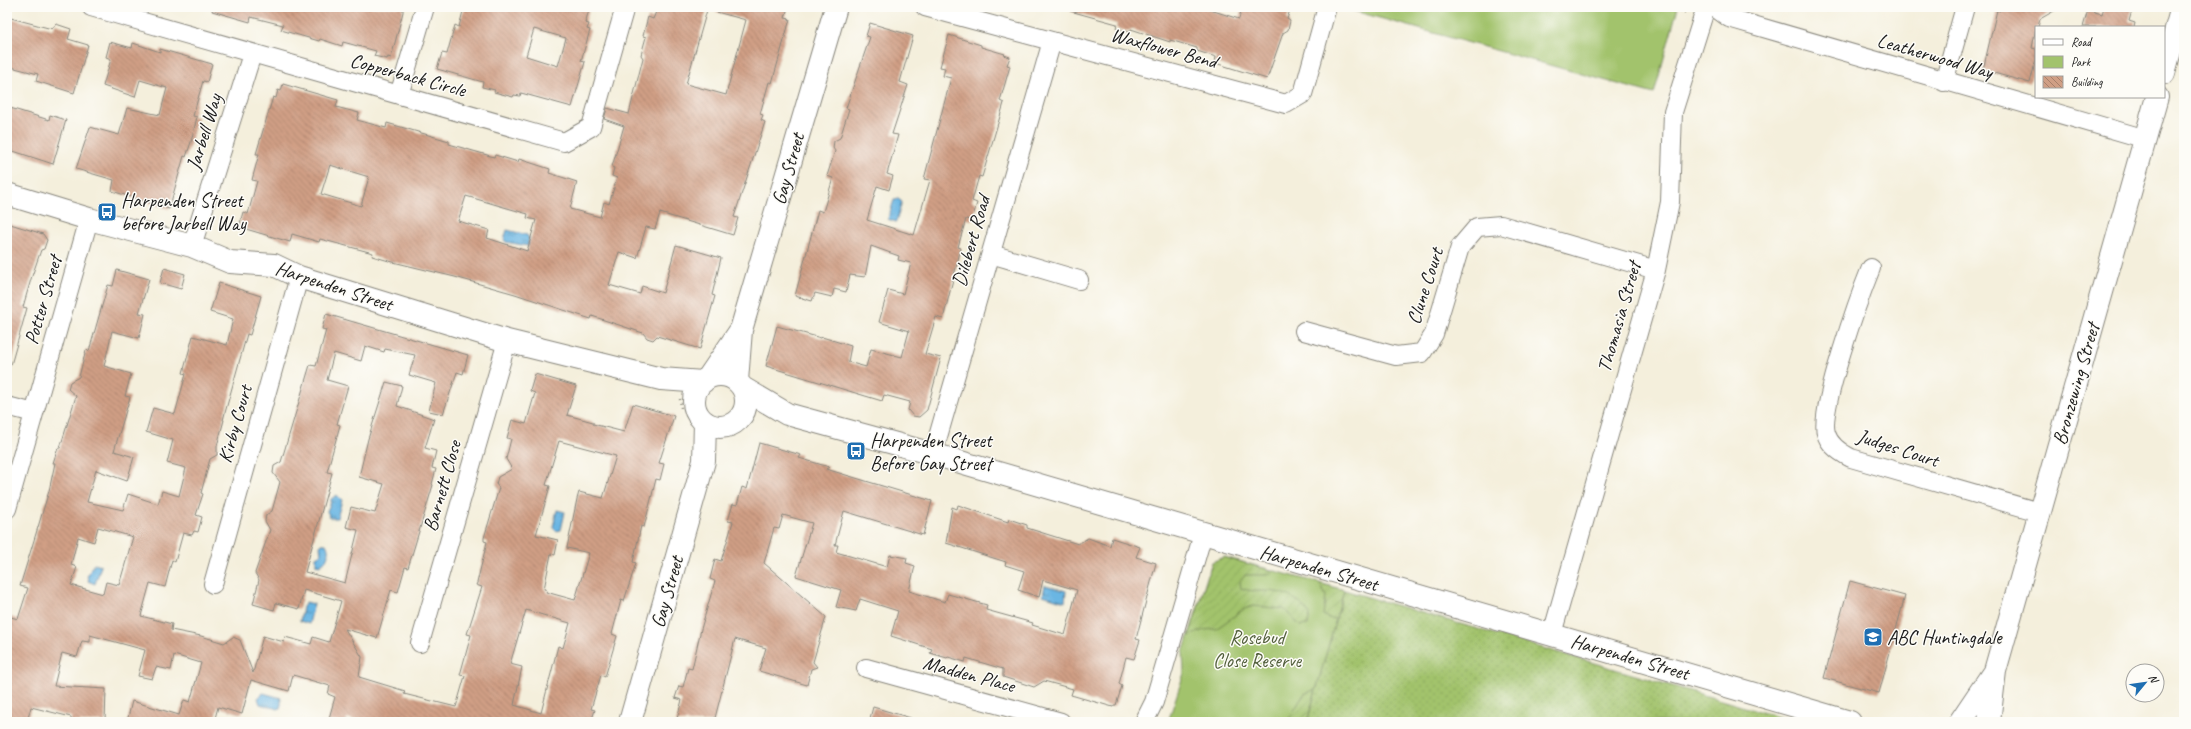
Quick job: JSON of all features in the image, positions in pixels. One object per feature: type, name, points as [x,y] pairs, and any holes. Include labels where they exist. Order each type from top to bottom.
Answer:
[{"type":"street","name":"Copperback Circle","points":[[90,7],[564,142],[591,127],[625,7]]},
{"type":"street","points":[[399,95],[425,7]]},
{"type":"street","name":"Gay Street","points":[[740,385],[741,330],[836,7]]},
{"type":"street","name":"Waxflower Bend","points":[[925,7],[1286,104],[1303,94],[1327,7]]},
{"type":"street","name":"Thomasia Street","points":[[1552,634],[1656,270],[1670,202],[1674,112],[1706,7]]},
{"type":"street","name":"Leatherwood Way","points":[[1714,7],[1729,18],[1944,82],[2146,139]]},
{"type":"street","points":[[1944,82],[1965,7]]},
{"type":"street","points":[[2165,69],[2182,7]]},
{"type":"street","name":"Dilebert Road","points":[[933,454],[1052,41]]},
{"type":"street","name":"Jarbell Way","points":[[192,246],[252,54]]},
{"type":"street","name":"Bronzewing Street","points":[[1988,722],[1995,671],[2157,98]]},
{"type":"street","name":"Harpenden Street","points":[[7,194],[89,219],[192,246],[230,262],[274,265],[300,277],[508,341],[661,379],[680,393],[702,387],[723,375],[788,414],[933,454],[1850,722]]},
{"type":"street","name":"Potter Street","points":[[7,509],[89,219]]},
{"type":"street","name":"Clune Court","points":[[1304,331],[1396,356],[1422,353],[1434,334],[1460,247],[1477,227],[1501,225],[1656,270]]},
{"type":"street","points":[[991,254],[1079,280]]},
{"type":"street","name":"Judges Court","points":[[1871,268],[1857,302],[1826,413],[1826,434],[1837,450],[1851,458],[2039,512]]},
{"type":"street","name":"Kirby Court","points":[[213,584],[300,277]]},
{"type":"street","name":"Gay Street","points":[[702,387],[741,330]]},
{"type":"street","name":"Barnett Close","points":[[420,643],[508,341]]},
{"type":"street","points":[[735,422],[746,404],[740,385]]},
{"type":"street","points":[[702,387],[697,413],[705,422]]},
{"type":"street","points":[[7,406],[34,414]]},
{"type":"street","name":"Harpenden Street","points":[[705,422],[718,427],[735,422],[788,414]]},
{"type":"street","name":"Gay Street","points":[[630,722],[704,462],[705,422]]},
{"type":"street","name":"Gay Street","points":[[704,462],[735,422]]},
{"type":"street","points":[[1144,722],[1154,702],[1203,534]]},
{"type":"street","name":"Madden Place","points":[[866,668],[1061,722]]},
{"type":"street","name":"Bronzewing Street","points":[[1960,722],[1995,671]]},
{"type":"green space","points":[[1347,7],[1678,7],[1654,94],[1347,9]]},
{"type":"green space","name":"Rosebud Close Reserve","points":[[1224,557],[1344,590],[1307,722],[1168,722],[1184,673],[1183,653],[1212,562]]},
{"type":"green space","points":[[1224,557],[1274,571],[1268,575],[1245,575],[1240,582],[1241,588],[1252,591],[1271,591],[1290,596],[1295,599],[1310,615],[1308,625],[1300,626],[1284,609],[1254,606],[1244,609],[1216,629],[1204,630],[1189,636],[1212,562]]},
{"type":"green space","points":[[1319,583],[1344,590],[1336,619],[1328,618],[1323,615],[1326,596]]},
{"type":"green space","points":[[1344,590],[1796,722],[1307,722]]},
{"type":"green space","points":[[1316,689],[1307,722],[1287,722],[1304,694]]},
{"type":"water","points":[[897,198],[902,202],[896,222],[888,219],[894,200]]},
{"type":"water","points":[[507,230],[527,235],[529,238],[528,246],[506,242],[504,240]]},
{"type":"water","points":[[337,495],[342,500],[337,518],[330,518],[327,511],[331,499]]},
{"type":"water","points":[[557,510],[565,512],[561,530],[556,531],[553,527]]},
{"type":"water","points":[[322,544],[326,544],[328,553],[325,562],[320,566],[316,565],[316,557],[321,554],[320,546]]},
{"type":"water","points":[[94,564],[101,566],[95,584],[88,581],[89,578],[87,577]]},
{"type":"water","points":[[1045,585],[1066,591],[1065,602],[1043,595]]},
{"type":"water","points":[[306,602],[314,604],[309,624],[300,621],[303,607]]},
{"type":"water","points":[[263,693],[281,698],[281,707],[278,709],[260,704],[258,698]]},
{"type":"building","points":[[213,7],[403,7],[403,12],[391,58],[388,57],[387,59],[374,56],[376,51],[343,42],[342,46],[320,39],[319,41],[281,30],[283,25],[251,17],[250,22],[212,11]]},
{"type":"building","points":[[464,7],[590,7],[585,23],[589,24],[587,29],[590,30],[581,61],[585,62],[572,107],[521,93],[520,96],[514,95],[513,97],[494,92],[495,90],[482,87],[483,82],[437,69],[442,53],[447,54],[455,25],[459,27]],"holes":[[[534,29],[566,38],[558,66],[526,56]]]},
{"type":"building","points":[[658,7],[698,7],[707,10],[686,84],[726,95],[746,20],[713,11],[714,7],[788,7],[785,18],[790,19],[772,83],[769,82],[760,114],[763,115],[761,120],[765,122],[734,217],[738,218],[733,235],[660,213],[655,229],[646,227],[637,258],[619,252],[609,285],[640,294],[642,286],[663,293],[676,245],[721,258],[712,295],[715,296],[700,349],[657,336],[653,340],[647,338],[643,333],[592,316],[591,319],[515,294],[455,277],[389,261],[372,256],[373,253],[320,239],[319,242],[292,234],[290,242],[239,227],[243,212],[248,214],[257,181],[252,180],[259,154],[256,154],[273,97],[276,98],[278,90],[281,91],[283,84],[338,100],[336,107],[359,113],[357,120],[386,128],[387,123],[449,141],[449,144],[494,157],[495,155],[518,162],[519,159],[550,169],[549,173],[577,182],[570,209],[600,217],[604,202],[609,204],[617,178],[612,176],[614,168],[612,167],[624,126],[604,119],[607,108],[629,114],[643,58],[641,55],[646,37],[643,36],[648,17],[653,19]],"holes":[[[330,165],[369,177],[361,206],[321,194]],[[466,196],[528,214],[527,218],[536,220],[527,251],[487,238],[489,230],[458,221]]]},
{"type":"building","points":[[1071,7],[1201,7],[1239,19],[1242,7],[1291,7],[1287,19],[1290,21],[1288,30],[1283,33],[1267,79],[1215,63],[1216,57],[1197,51],[1197,48],[1170,40],[1170,42],[1131,29],[1130,32],[1116,28],[1117,24],[1070,11]]},
{"type":"building","points":[[2002,7],[2061,7],[2040,19],[2038,26],[2035,26],[2032,48],[2035,49],[2035,63],[2030,83],[1983,70],[1997,10],[2000,11]]},
{"type":"building","points":[[2104,7],[2133,7],[2129,21],[2135,23],[2134,26],[2083,26],[2088,10],[2102,14]]},
{"type":"building","points":[[7,17],[52,29],[56,24],[71,29],[68,39],[88,45],[74,93],[36,81],[38,74],[7,66]]},
{"type":"building","points":[[870,23],[913,36],[900,82],[908,85],[892,134],[898,135],[887,174],[893,176],[889,190],[877,186],[867,220],[914,235],[930,180],[924,179],[951,78],[943,76],[945,68],[940,67],[949,35],[981,45],[981,47],[1005,54],[1004,55],[1010,57],[1007,65],[1010,66],[1000,101],[1004,103],[982,177],[979,176],[972,201],[977,203],[972,220],[966,219],[958,247],[961,248],[943,319],[936,317],[925,354],[941,358],[927,410],[919,417],[913,416],[908,410],[910,402],[884,395],[882,401],[766,366],[777,326],[851,346],[848,362],[866,367],[871,349],[902,357],[909,331],[879,322],[888,290],[903,294],[911,263],[898,260],[899,256],[871,246],[865,277],[850,275],[846,292],[834,289],[832,297],[815,293],[812,301],[795,296],[818,210],[823,212],[833,178],[827,176],[835,151],[833,148],[834,141],[840,138],[849,109],[846,108],[870,37],[866,36]]},
{"type":"building","points":[[110,42],[132,48],[133,43],[160,52],[160,49],[212,64],[207,82],[203,81],[193,116],[197,117],[191,142],[186,157],[184,156],[169,209],[112,191],[114,180],[76,169],[90,127],[119,135],[127,108],[160,115],[167,88],[140,80],[135,97],[103,86],[111,59],[106,57]]},
{"type":"building","points":[[7,107],[49,120],[50,115],[66,120],[53,164],[7,149]]},
{"type":"building","points":[[7,223],[43,234],[47,240],[44,249],[41,250],[31,279],[23,307],[27,308],[11,365],[7,365]]},
{"type":"building","points":[[164,268],[185,274],[181,289],[160,283]]},
{"type":"building","points":[[117,270],[149,279],[139,313],[145,314],[139,338],[112,331],[104,366],[131,374],[125,396],[130,397],[114,451],[134,457],[127,481],[96,470],[87,502],[123,510],[128,494],[158,504],[162,491],[179,496],[186,468],[167,463],[173,440],[146,432],[153,408],[175,414],[186,374],[183,373],[193,336],[227,345],[233,319],[210,312],[219,283],[261,296],[250,335],[247,334],[223,420],[217,446],[217,455],[210,459],[201,493],[203,494],[196,515],[202,517],[198,532],[194,531],[192,535],[183,533],[175,562],[172,560],[165,587],[150,583],[141,616],[172,624],[171,630],[201,636],[224,643],[233,637],[240,640],[253,673],[263,636],[284,642],[285,637],[311,644],[313,637],[329,642],[341,601],[304,590],[299,609],[276,603],[274,610],[253,604],[259,580],[255,573],[270,530],[265,521],[266,515],[272,511],[280,482],[273,473],[274,466],[281,462],[310,365],[316,366],[326,330],[322,329],[326,314],[468,355],[463,374],[457,372],[443,414],[429,411],[436,383],[409,375],[415,355],[385,349],[384,352],[365,346],[361,361],[334,353],[327,380],[348,386],[337,424],[340,425],[327,472],[332,473],[305,572],[345,583],[358,530],[346,527],[351,507],[375,513],[384,484],[359,477],[368,439],[386,382],[402,386],[397,406],[434,419],[425,448],[436,451],[432,468],[436,469],[433,485],[408,568],[405,567],[398,592],[391,590],[377,638],[345,629],[362,657],[359,677],[405,691],[404,694],[456,707],[465,676],[460,675],[471,635],[467,634],[482,587],[476,585],[487,542],[484,541],[484,538],[499,488],[496,484],[498,477],[512,469],[506,459],[511,439],[507,438],[512,420],[526,424],[535,393],[530,391],[535,374],[576,386],[567,415],[593,422],[593,424],[624,432],[633,404],[674,416],[659,463],[664,464],[660,480],[656,479],[644,527],[641,526],[633,562],[636,563],[624,601],[621,600],[612,634],[617,636],[605,677],[601,675],[591,709],[595,710],[591,722],[361,722],[347,718],[346,722],[328,722],[335,697],[328,694],[330,686],[293,675],[289,691],[251,680],[242,714],[218,707],[214,722],[127,722],[132,701],[179,715],[184,700],[190,702],[201,663],[174,655],[171,670],[156,667],[152,679],[138,676],[145,650],[90,635],[90,642],[82,641],[77,657],[62,653],[54,686],[106,689],[105,722],[71,722],[71,717],[31,707],[27,722],[7,722],[7,616],[18,619],[28,588],[20,586],[49,491],[55,463],[53,463],[58,448],[60,448],[76,396],[68,389],[70,382],[79,377],[86,350],[89,351],[108,285],[113,286]],"holes":[[[559,441],[616,456],[603,498],[579,492],[577,499],[567,548],[589,553],[575,600],[546,592],[547,590],[544,589],[551,554],[555,555],[558,540],[536,535],[550,486],[546,485]],[[98,527],[133,537],[119,585],[106,582],[103,594],[71,585],[77,567],[71,565],[78,537],[94,542]],[[526,610],[570,623],[563,648],[558,646],[541,713],[514,705],[522,667],[510,664]]]},
{"type":"building","points":[[759,443],[801,455],[799,458],[829,467],[826,469],[932,501],[923,535],[844,511],[835,545],[838,545],[836,552],[887,567],[890,555],[907,558],[906,563],[915,566],[909,591],[945,602],[948,594],[987,605],[986,610],[1033,623],[1032,625],[1065,635],[1077,590],[1043,580],[1039,597],[1018,590],[1024,571],[1005,565],[1006,562],[946,543],[952,507],[957,509],[958,505],[1008,522],[1009,519],[1027,525],[1027,528],[1078,544],[1088,538],[1110,546],[1112,538],[1140,547],[1136,557],[1156,563],[1136,639],[1140,640],[1134,659],[1126,657],[1119,684],[1122,686],[1116,705],[1113,707],[1071,695],[1073,689],[1044,681],[1034,687],[1003,677],[1003,669],[966,658],[965,662],[930,653],[932,649],[891,636],[898,611],[860,599],[856,611],[836,607],[841,590],[796,576],[812,523],[783,515],[779,529],[774,528],[764,563],[826,617],[813,662],[817,667],[811,669],[807,685],[759,671],[766,648],[735,639],[714,722],[676,722],[682,700],[675,698],[679,686],[683,687],[688,668],[692,669],[701,629],[715,581],[710,579],[715,559],[721,561],[733,522],[728,521],[733,504],[737,505],[742,487],[747,489]]},
{"type":"building","points":[[1850,581],[1905,596],[1879,693],[1824,678]]},
{"type":"building","points":[[873,707],[911,718],[910,722],[869,722]]},
{"type":"place","name":"Harpenden Street before Jarbell Way","points":[[107,212]]},
{"type":"place","name":"Harpenden Street Before Gay Street","points":[[856,451]]},
{"type":"place","name":"ABC Huntingdale","points":[[1873,637]]}]
